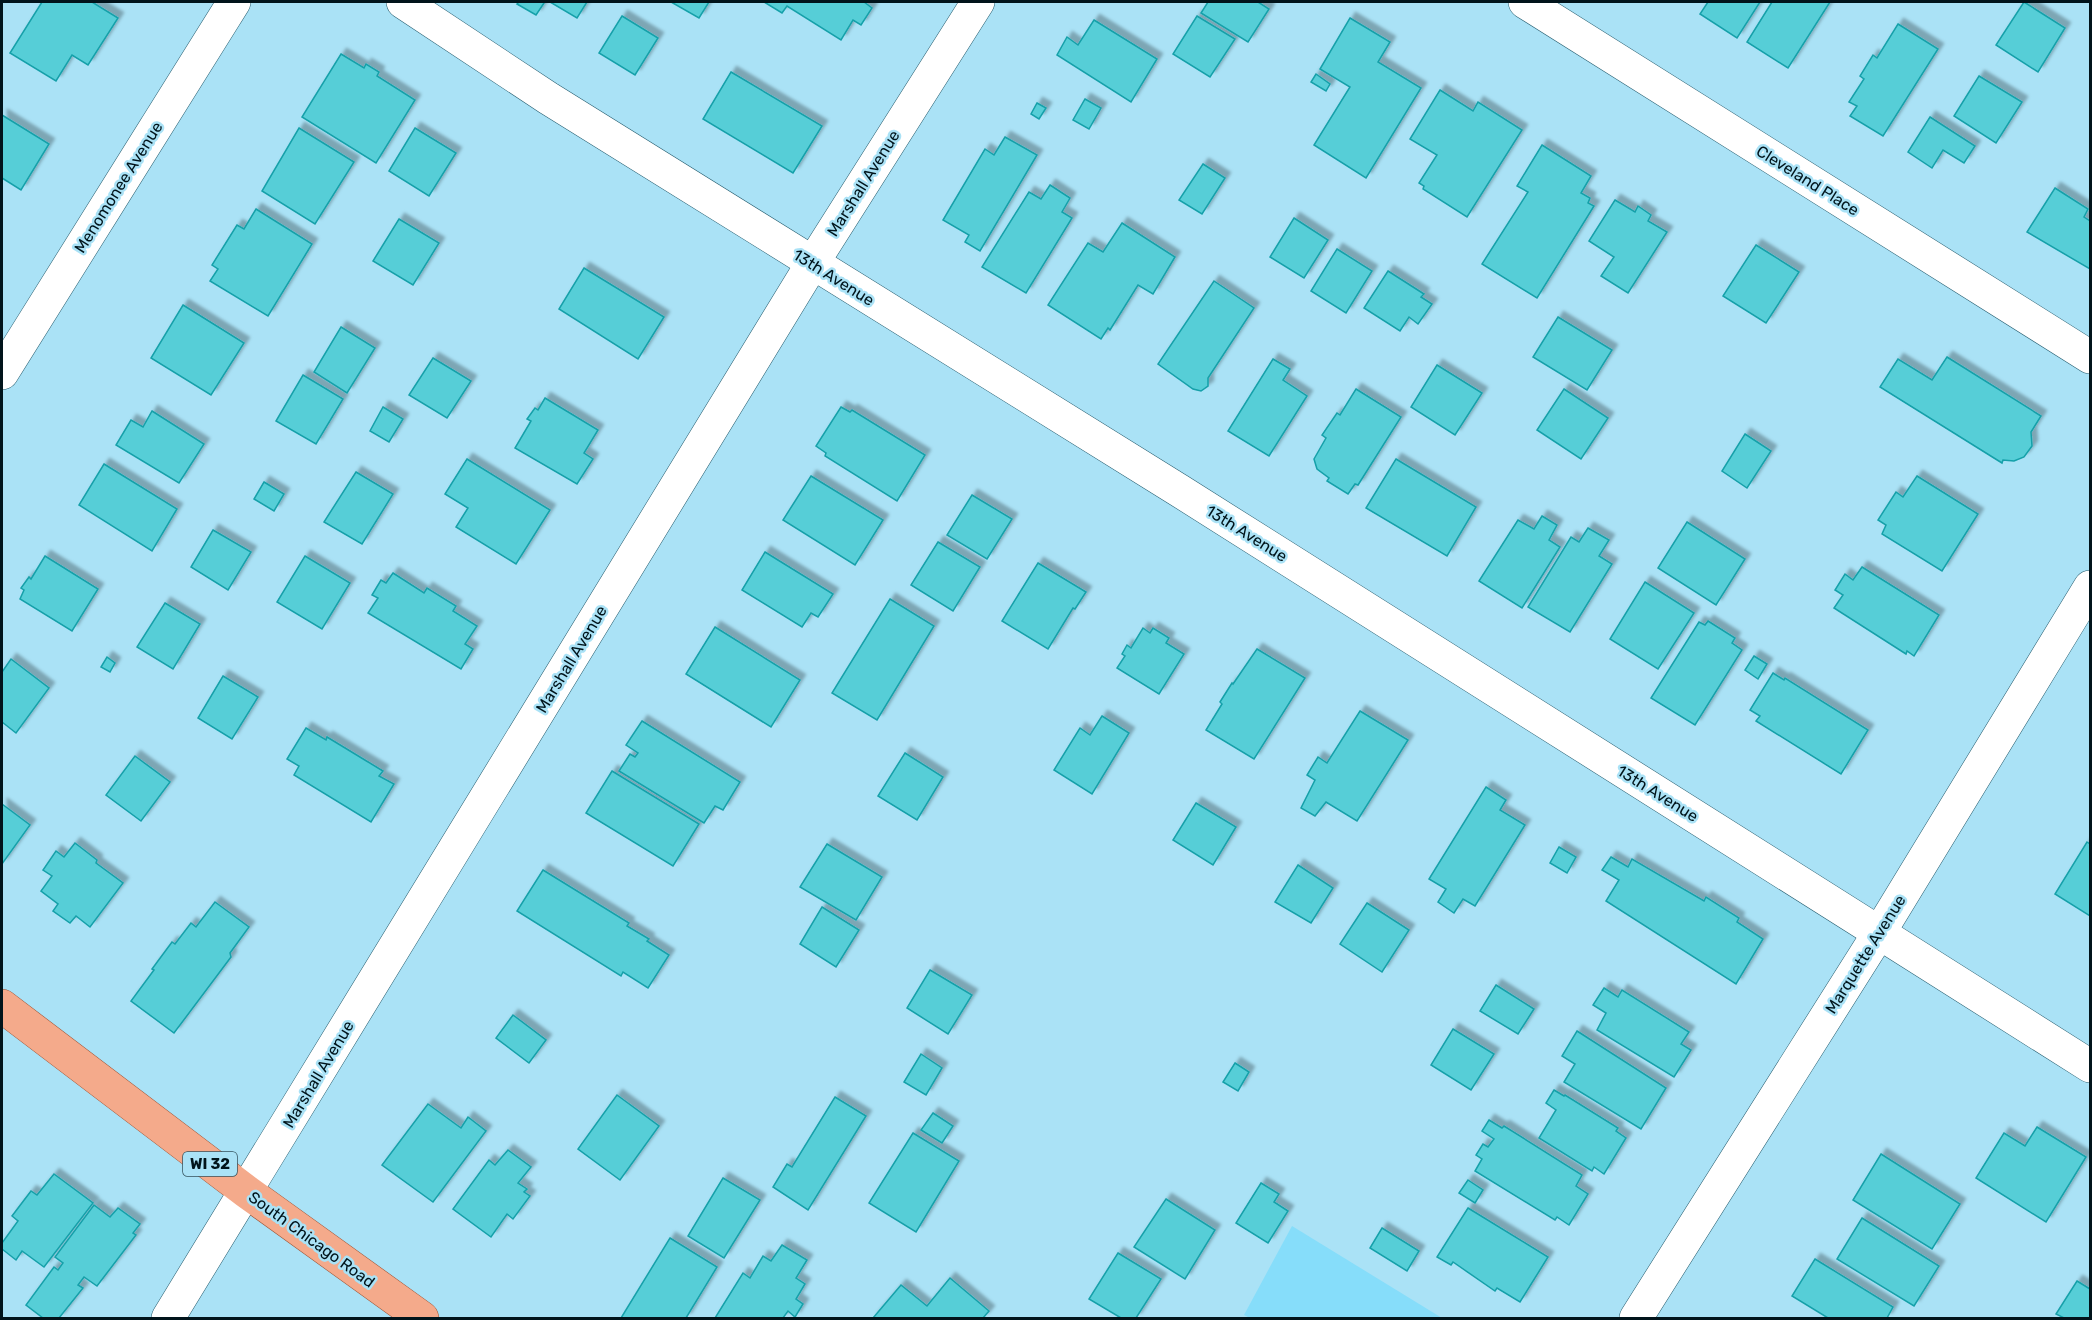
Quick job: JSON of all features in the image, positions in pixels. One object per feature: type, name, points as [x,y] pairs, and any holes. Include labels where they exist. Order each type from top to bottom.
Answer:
[{"type":"main road","name":"South Chicago Road","points":[[2,1005],[247,1192],[422,1318]]},
{"type":"street","name":"Menomonee Avenue","points":[[2,373],[234,2]]},
{"type":"street","name":"13th Avenue","points":[[403,2],[548,98],[812,264],[1180,490],[2091,1066]]},
{"type":"street","name":"Marshall Avenue","points":[[168,1318],[812,264],[978,2]]},
{"type":"street","name":"Cleveland Place","points":[[1525,2],[2091,357]]},
{"type":"street","name":"Marquette Avenue","points":[[1636,1318],[1879,933],[2091,587]]},
{"type":"shaded area","points":[[1292,1226],[1442,1318],[1250,1318],[1244,1315]]},
{"type":"building","points":[[42,2],[92,2],[118,18],[88,65],[72,55],[56,81],[10,53]]},
{"type":"building","points":[[519,2],[544,3],[536,15],[517,4]]},
{"type":"building","points":[[550,2],[587,2],[577,18]]},
{"type":"building","points":[[671,2],[709,2],[699,18]]},
{"type":"building","points":[[764,2],[864,2],[872,8],[861,25],[853,20],[841,40],[787,6],[782,13]]},
{"type":"building","points":[[1208,2],[1258,2],[1269,9],[1248,42],[1201,13]]},
{"type":"building","points":[[1708,2],[1760,2],[1737,38],[1700,14]]},
{"type":"building","points":[[1772,2],[1830,2],[1788,68],[1747,42]]},
{"type":"building","points":[[2024,2],[2065,28],[2038,72],[1996,45]]},
{"type":"building","points":[[622,16],[658,38],[635,75],[599,53]]},
{"type":"building","points":[[1197,16],[1235,39],[1210,77],[1173,54]]},
{"type":"building","points":[[1350,18],[1390,42],[1378,62],[1421,88],[1366,178],[1314,145],[1350,87],[1320,69]]},
{"type":"building","points":[[1094,20],[1157,59],[1131,102],[1057,55],[1067,37],[1078,45]]},
{"type":"building","points":[[1898,24],[1938,49],[1883,136],[1850,116],[1857,106],[1849,102],[1864,79],[1860,76],[1873,55],[1877,58]]},
{"type":"building","points":[[341,54],[364,68],[366,64],[379,72],[377,76],[415,100],[376,163],[302,117]]},
{"type":"building","points":[[731,72],[822,126],[793,173],[703,119]]},
{"type":"building","points":[[1316,74],[1330,84],[1326,91],[1311,82]]},
{"type":"building","points":[[1979,76],[2022,102],[1996,143],[1954,116]]},
{"type":"building","points":[[1440,90],[1473,111],[1478,102],[1522,130],[1467,217],[1423,189],[1424,186],[1419,183],[1437,155],[1410,139]]},
{"type":"building","points":[[1085,99],[1101,108],[1089,129],[1073,120]]},
{"type":"building","points":[[1037,103],[1046,108],[1039,119],[1031,114]]},
{"type":"building","points":[[2,115],[49,144],[21,190],[2,178]]},
{"type":"building","points":[[1930,117],[1975,146],[1964,163],[1943,150],[1932,168],[1908,152]]},
{"type":"building","points":[[299,128],[354,162],[315,224],[262,191]]},
{"type":"building","points":[[415,128],[456,153],[429,196],[389,171]]},
{"type":"building","points":[[1005,137],[1037,155],[980,251],[965,242],[969,235],[943,220],[985,149],[994,155]]},
{"type":"building","points":[[1542,145],[1591,176],[1581,193],[1590,198],[1588,203],[1594,206],[1537,298],[1482,264],[1528,192],[1517,186]]},
{"type":"building","points":[[1203,164],[1225,178],[1202,214],[1179,200]]},
{"type":"building","points":[[1050,185],[1070,198],[1062,212],[1072,218],[1026,293],[982,267],[1029,192],[1041,199]]},
{"type":"building","points":[[2055,188],[2088,209],[2084,217],[2090,221],[2090,269],[2027,232]]},
{"type":"building","points":[[1615,200],[1635,212],[1638,206],[1651,215],[1648,221],[1667,232],[1628,293],[1601,276],[1614,257],[1589,241]]},
{"type":"building","points":[[256,209],[312,244],[268,316],[210,281],[218,269],[212,265],[237,225],[244,229]]},
{"type":"building","points":[[1294,218],[1328,240],[1304,278],[1270,257]]},
{"type":"building","points":[[399,219],[439,243],[413,285],[373,261]]},
{"type":"building","points":[[1122,223],[1175,257],[1153,294],[1138,285],[1110,330],[1108,328],[1101,339],[1048,305],[1088,243],[1103,252]]},
{"type":"building","points":[[1756,245],[1799,272],[1766,323],[1723,296]]},
{"type":"building","points":[[1337,249],[1372,271],[1346,313],[1311,291]]},
{"type":"building","points":[[584,268],[664,317],[638,359],[559,309]]},
{"type":"building","points":[[1388,271],[1424,294],[1421,297],[1432,304],[1418,324],[1409,317],[1400,331],[1364,308]]},
{"type":"building","points":[[1214,281],[1254,308],[1208,378],[1208,386],[1201,391],[1193,389],[1158,364]]},
{"type":"building","points":[[183,305],[244,343],[211,395],[151,358]]},
{"type":"building","points":[[1558,317],[1612,350],[1587,390],[1533,357]]},
{"type":"building","points":[[341,327],[375,348],[347,393],[314,372]]},
{"type":"building","points":[[1947,357],[2041,416],[2031,432],[2032,446],[2024,457],[2014,461],[2003,460],[2002,463],[1880,387],[1898,359],[1932,380]]},
{"type":"building","points":[[433,358],[471,381],[447,418],[409,395]]},
{"type":"building","points":[[1273,359],[1290,369],[1283,380],[1307,396],[1269,456],[1228,431]]},
{"type":"building","points":[[1437,365],[1482,393],[1455,435],[1411,407]]},
{"type":"building","points":[[303,375],[343,399],[316,444],[276,421]]},
{"type":"building","points":[[1356,389],[1401,417],[1358,485],[1355,484],[1348,494],[1327,481],[1329,478],[1317,469],[1314,459],[1326,438],[1322,435],[1337,413],[1340,415]]},
{"type":"building","points":[[1564,389],[1608,418],[1581,459],[1537,430]]},
{"type":"building","points":[[545,398],[598,430],[584,453],[593,459],[577,484],[515,448],[531,421],[527,419],[535,408],[538,410]]},
{"type":"building","points":[[383,407],[403,419],[389,442],[370,431]]},
{"type":"building","points":[[841,407],[850,412],[852,410],[925,455],[897,501],[825,456],[826,453],[816,446]]},
{"type":"building","points":[[152,411],[204,444],[179,483],[116,445],[131,420],[143,427]]},
{"type":"building","points":[[1745,434],[1771,451],[1747,488],[1722,471]]},
{"type":"building","points":[[467,459],[550,510],[516,564],[456,527],[468,508],[445,494]]},
{"type":"building","points":[[1396,459],[1476,507],[1447,556],[1366,508]]},
{"type":"building","points":[[104,464],[177,509],[152,551],[79,505]]},
{"type":"building","points":[[356,472],[393,494],[362,544],[324,522]]},
{"type":"building","points":[[811,476],[883,520],[855,565],[783,520]]},
{"type":"building","points":[[1917,476],[1978,514],[1942,571],[1882,534],[1886,525],[1878,520],[1896,492],[1903,497]]},
{"type":"building","points":[[264,482],[284,494],[274,511],[254,499]]},
{"type":"building","points":[[972,495],[1012,519],[987,559],[947,535]]},
{"type":"building","points":[[1542,516],[1557,525],[1549,540],[1560,547],[1522,608],[1479,581],[1518,520],[1534,529]]},
{"type":"building","points":[[1687,522],[1745,559],[1716,605],[1658,568]]},
{"type":"building","points":[[1588,528],[1609,540],[1599,556],[1612,564],[1570,632],[1528,607],[1571,537],[1579,542]]},
{"type":"building","points":[[213,530],[251,552],[228,590],[191,567]]},
{"type":"building","points":[[938,542],[980,567],[953,611],[911,585]]},
{"type":"building","points":[[765,552],[833,594],[818,617],[811,613],[802,627],[742,590]]},
{"type":"building","points":[[45,556],[98,589],[72,631],[20,599],[24,590],[21,588],[29,577],[31,579]]},
{"type":"building","points":[[305,556],[350,583],[322,629],[277,602]]},
{"type":"building","points":[[1038,563],[1086,592],[1075,609],[1073,608],[1048,649],[1002,621]]},
{"type":"building","points":[[1862,567],[1939,615],[1914,656],[1907,651],[1906,654],[1834,608],[1843,595],[1835,590],[1845,574],[1853,580]]},
{"type":"building","points":[[393,573],[424,593],[427,588],[456,606],[453,611],[477,626],[465,644],[473,649],[461,669],[368,613],[378,598],[372,595],[381,580],[386,583]]},
{"type":"building","points":[[1645,582],[1694,613],[1658,669],[1610,639]]},
{"type":"building","points":[[890,599],[934,626],[877,720],[832,693]]},
{"type":"building","points":[[165,603],[200,624],[173,669],[137,647]]},
{"type":"building","points":[[1708,621],[1735,638],[1732,643],[1742,650],[1695,725],[1651,698],[1699,622],[1705,625]]},
{"type":"building","points":[[715,627],[800,680],[771,727],[686,674]]},
{"type":"building","points":[[1143,628],[1150,633],[1153,628],[1169,638],[1166,643],[1184,654],[1159,694],[1117,668],[1125,656],[1122,654],[1127,645],[1131,648]]},
{"type":"building","points":[[1257,649],[1305,678],[1254,759],[1206,730],[1222,704],[1220,702]]},
{"type":"building","points":[[1754,656],[1767,664],[1758,679],[1745,670]]},
{"type":"building","points":[[107,657],[115,663],[110,672],[101,667]]},
{"type":"building","points":[[11,659],[49,688],[16,733],[2,722],[2,672]]},
{"type":"building","points":[[1773,673],[1784,680],[1785,678],[1868,730],[1841,774],[1756,721],[1760,716],[1750,710]]},
{"type":"building","points":[[223,676],[258,697],[232,739],[198,718]]},
{"type":"building","points":[[1360,711],[1408,740],[1357,821],[1326,802],[1315,816],[1301,808],[1315,780],[1307,775],[1318,757],[1327,763]]},
{"type":"building","points":[[1102,716],[1129,733],[1092,794],[1054,770],[1080,728],[1090,735]]},
{"type":"building","points":[[642,721],[740,782],[723,810],[715,806],[704,823],[619,771],[630,754],[635,757],[638,753],[626,745]]},
{"type":"building","points":[[306,728],[326,740],[327,737],[383,771],[379,776],[394,784],[371,822],[294,775],[299,766],[287,759]]},
{"type":"building","points":[[905,753],[943,777],[917,820],[878,796]]},
{"type":"building","points":[[135,756],[170,782],[141,821],[106,795]]},
{"type":"building","points":[[612,771],[699,824],[673,866],[586,813]]},
{"type":"building","points":[[1486,787],[1506,800],[1500,810],[1525,825],[1475,906],[1463,899],[1454,913],[1438,902],[1446,889],[1429,879]]},
{"type":"building","points":[[1196,803],[1236,827],[1213,865],[1173,840]]},
{"type":"building","points":[[2,804],[30,825],[2,864]]},
{"type":"building","points":[[2087,842],[2090,844],[2090,916],[2055,894]]},
{"type":"building","points":[[75,843],[97,860],[96,863],[123,883],[90,927],[76,916],[70,923],[53,911],[58,904],[41,891],[52,876],[43,870],[56,851],[64,857]]},
{"type":"building","points":[[827,844],[882,877],[856,920],[800,887]]},
{"type":"building","points":[[1559,847],[1576,857],[1567,873],[1550,863]]},
{"type":"building","points":[[1611,857],[1628,867],[1632,859],[1704,901],[1706,897],[1739,918],[1737,922],[1763,939],[1736,984],[1606,901],[1619,880],[1602,870]]},
{"type":"building","points":[[1298,865],[1333,888],[1311,923],[1275,902]]},
{"type":"building","points":[[543,870],[629,923],[627,926],[649,939],[647,941],[669,955],[648,988],[623,972],[621,976],[517,911]]},
{"type":"building","points":[[215,902],[249,927],[230,953],[231,957],[174,1033],[131,1001],[172,942],[175,944],[191,923],[196,927]]},
{"type":"building","points":[[1367,903],[1409,930],[1382,972],[1340,944]]},
{"type":"building","points":[[822,907],[859,930],[836,967],[800,944]]},
{"type":"building","points":[[930,970],[972,995],[948,1034],[907,1008]]},
{"type":"building","points":[[1496,985],[1534,1009],[1518,1034],[1480,1011]]},
{"type":"building","points":[[1604,988],[1618,997],[1622,990],[1689,1032],[1681,1044],[1691,1050],[1674,1077],[1597,1030],[1606,1013],[1593,1005]]},
{"type":"building","points":[[513,1015],[546,1040],[529,1063],[496,1038]]},
{"type":"building","points":[[1453,1029],[1494,1054],[1471,1090],[1431,1065]]},
{"type":"building","points":[[1577,1031],[1666,1088],[1641,1129],[1564,1082],[1575,1064],[1562,1056]]},
{"type":"building","points":[[921,1054],[942,1068],[926,1095],[904,1082]]},
{"type":"building","points":[[1235,1063],[1249,1072],[1238,1091],[1223,1082]]},
{"type":"building","points":[[1554,1090],[1618,1128],[1616,1131],[1626,1138],[1604,1174],[1594,1167],[1592,1171],[1539,1138],[1556,1110],[1546,1103]]},
{"type":"building","points":[[617,1095],[659,1126],[620,1180],[578,1149]]},
{"type":"building","points":[[835,1097],[866,1116],[808,1210],[773,1187],[787,1164],[792,1167]]},
{"type":"building","points":[[428,1104],[461,1128],[468,1117],[486,1131],[433,1202],[382,1165]]},
{"type":"building","points":[[933,1113],[953,1126],[942,1143],[921,1130]]},
{"type":"building","points":[[1489,1120],[1502,1128],[1504,1126],[1582,1175],[1576,1186],[1588,1194],[1569,1225],[1557,1217],[1555,1220],[1475,1171],[1482,1159],[1476,1155],[1483,1144],[1488,1147],[1494,1139],[1482,1131]]},
{"type":"building","points":[[2037,1127],[2086,1157],[2046,1222],[1976,1178],[2004,1133],[2025,1146]]},
{"type":"building","points":[[913,1133],[959,1161],[916,1232],[869,1203]]},
{"type":"building","points":[[508,1150],[531,1167],[518,1183],[527,1189],[524,1192],[530,1196],[513,1219],[507,1214],[491,1237],[453,1209],[489,1160],[495,1165]]},
{"type":"building","points":[[1881,1154],[1960,1204],[1932,1249],[1853,1200]]},
{"type":"building","points":[[54,1174],[93,1203],[44,1267],[22,1251],[16,1260],[2,1249],[2,1243],[18,1221],[12,1216],[31,1191],[37,1195]]},
{"type":"building","points":[[723,1178],[760,1200],[724,1258],[688,1236]]},
{"type":"building","points":[[1468,1180],[1483,1190],[1475,1203],[1459,1193]]},
{"type":"building","points":[[1261,1183],[1279,1194],[1274,1202],[1288,1211],[1268,1243],[1236,1223]]},
{"type":"building","points":[[1166,1199],[1215,1230],[1185,1279],[1134,1247]]},
{"type":"building","points":[[94,1205],[110,1217],[118,1208],[140,1224],[133,1233],[136,1235],[97,1286],[84,1277],[78,1285],[83,1288],[59,1318],[43,1318],[26,1305],[54,1267],[58,1270],[63,1263],[55,1257]]},
{"type":"building","points":[[1468,1208],[1548,1257],[1520,1302],[1497,1288],[1495,1291],[1453,1262],[1451,1265],[1437,1257]]},
{"type":"building","points":[[1862,1218],[1939,1266],[1914,1306],[1837,1259]]},
{"type":"building","points":[[1382,1228],[1419,1251],[1407,1271],[1370,1248]]},
{"type":"building","points":[[670,1238],[717,1267],[686,1318],[621,1318]]},
{"type":"building","points":[[782,1245],[807,1260],[796,1278],[805,1284],[796,1299],[803,1304],[795,1317],[788,1311],[783,1318],[715,1318],[743,1273],[750,1278],[763,1256],[771,1261]]},
{"type":"building","points":[[1118,1253],[1161,1279],[1136,1318],[1121,1318],[1089,1299]]},
{"type":"building","points":[[1815,1259],[1893,1307],[1887,1318],[1828,1318],[1792,1296]]},
{"type":"building","points":[[950,1278],[989,1311],[983,1318],[873,1318],[901,1285],[927,1306]]},
{"type":"building","points":[[2077,1281],[2090,1289],[2090,1318],[2064,1318],[2056,1314]]}]
